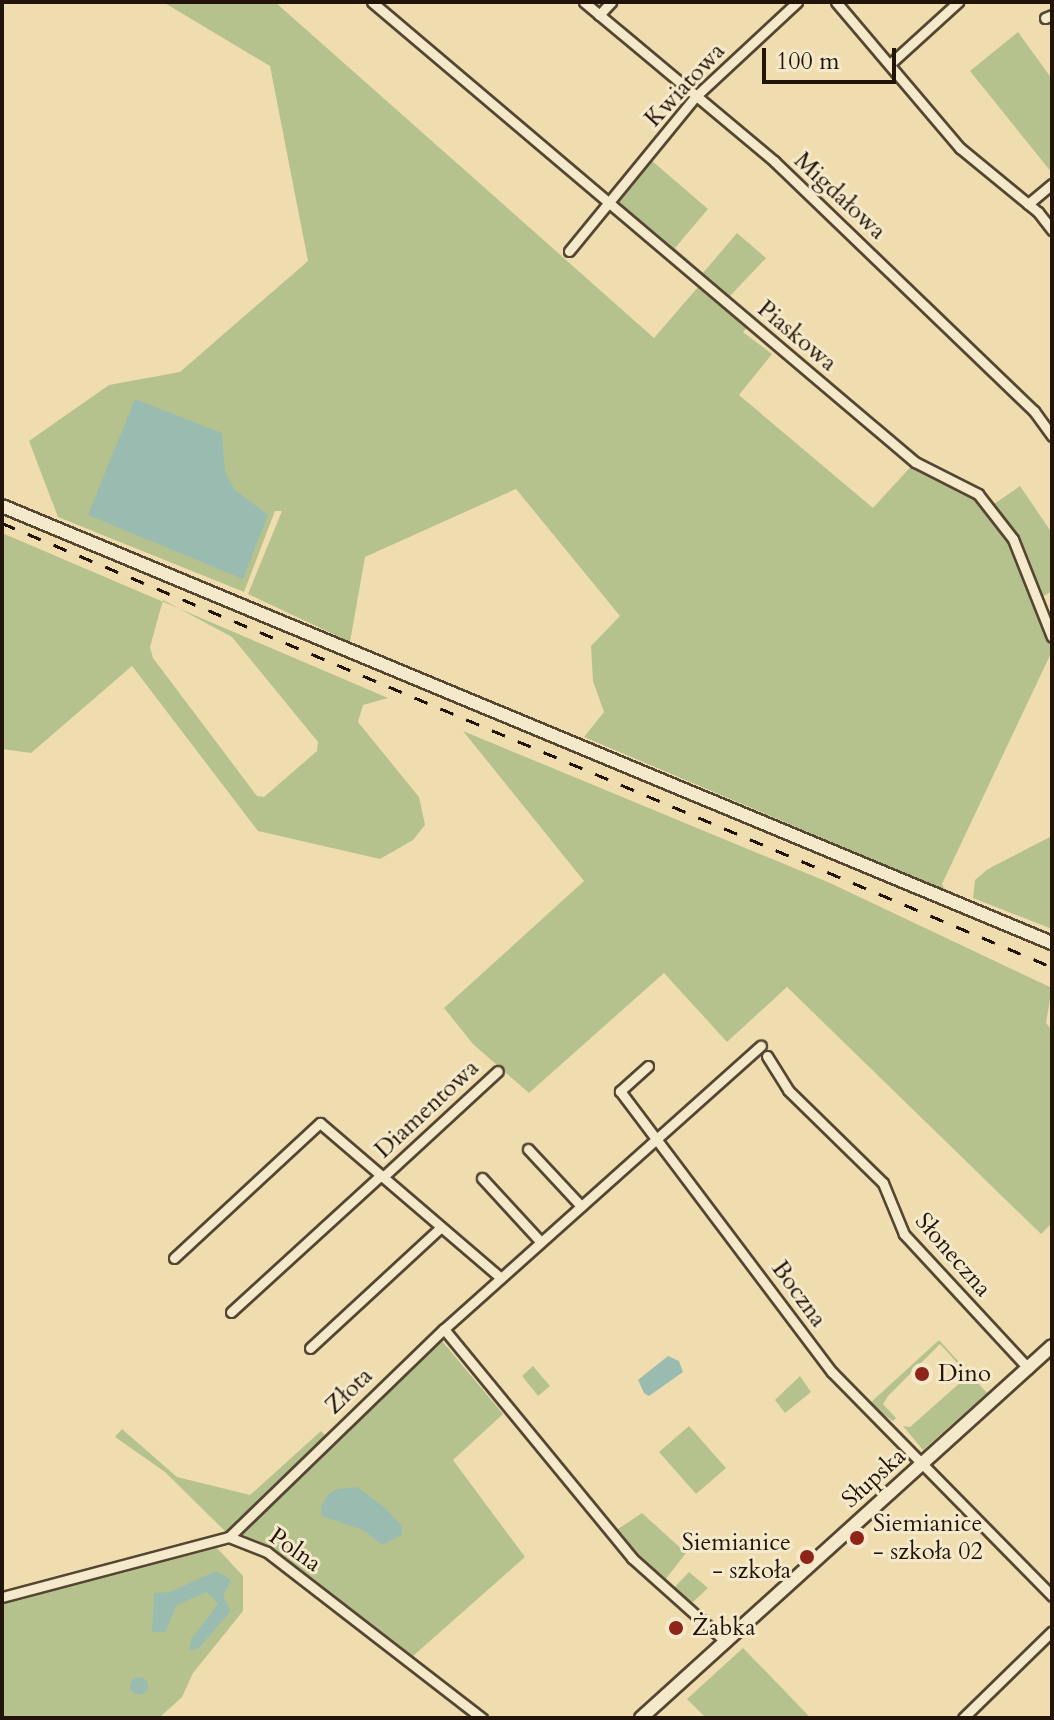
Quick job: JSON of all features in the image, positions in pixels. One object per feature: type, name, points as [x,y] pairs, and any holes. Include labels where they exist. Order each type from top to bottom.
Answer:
[{"type":"street","name":"Piaskowa","points":[[372,2],[915,462],[966,485],[999,516],[1013,539],[1052,637]]},
{"type":"street","name":"Migdałowa","points":[[584,2],[696,96],[871,253],[1034,411],[1052,436]]},
{"type":"street","points":[[599,15],[611,2]]},
{"type":"street","name":"Kwiatowa","points":[[610,203],[696,96],[797,2]]},
{"type":"street","points":[[836,2],[891,63],[960,148],[1028,204],[1052,230]]},
{"type":"street","points":[[891,63],[958,2]]},
{"type":"street","points":[[1028,204],[1052,184]]},
{"type":"street","points":[[569,251],[610,203]]},
{"type":"street","points":[[2,506],[1052,943]]},
{"type":"street","name":"Złota","points":[[229,1537],[444,1329],[761,1046]]},
{"type":"street","name":"Słoneczna","points":[[767,1056],[788,1090],[880,1178],[904,1234],[1028,1368]]},
{"type":"street","name":"Boczna","points":[[648,1066],[620,1091],[658,1136],[832,1372],[924,1462],[1052,1596]]},
{"type":"street","name":"Diamentowa","points":[[382,1176],[498,1071]]},
{"type":"street","points":[[174,1258],[320,1123],[501,1278]]},
{"type":"street","points":[[528,1149],[581,1206]]},
{"type":"street","points":[[231,1312],[382,1176]]},
{"type":"street","points":[[482,1178],[540,1241]]},
{"type":"street","points":[[310,1348],[441,1227]]},
{"type":"street","points":[[444,1329],[632,1558],[726,1642]]},
{"type":"street","name":"Słupska","points":[[641,1718],[1052,1346]]},
{"type":"street","name":"Polna","points":[[2,1597],[229,1537],[267,1552],[482,1718]]},
{"type":"street","points":[[963,1718],[1052,1631]]},
{"type":"green space","points":[[163,2],[275,2],[654,338],[699,286],[605,203],[644,154],[708,209],[675,248],[703,273],[737,233],[766,258],[730,296],[756,318],[743,332],[772,354],[739,395],[873,508],[915,462],[991,506],[1020,486],[1052,533],[1052,591],[1036,601],[1052,637],[1052,651],[942,884],[945,890],[584,737],[604,712],[593,681],[591,646],[620,616],[516,489],[365,557],[350,642],[248,594],[282,511],[275,511],[244,592],[58,517],[29,441],[109,385],[180,372],[308,261],[270,66]]},
{"type":"green space","points":[[1018,32],[1052,79],[1052,173],[970,71]]},
{"type":"green space","points":[[2,533],[163,602],[150,647],[153,658],[257,796],[264,797],[317,751],[318,742],[232,637],[180,609],[388,698],[363,705],[358,722],[419,797],[425,825],[413,840],[380,859],[258,831],[132,666],[31,753],[2,749]]},
{"type":"green space","points":[[463,731],[830,883],[1052,988],[1046,1023],[1052,1030],[1052,1223],[1041,1234],[787,987],[727,1042],[664,973],[529,1093],[473,1044],[444,1008],[584,881]]},
{"type":"green space","points":[[1052,836],[1052,929],[973,898],[975,880],[988,869]]},
{"type":"green space","points":[[939,1340],[987,1393],[923,1450],[903,1426],[910,1427],[962,1381],[960,1366],[940,1344],[883,1404],[896,1418],[893,1421],[869,1404]]},
{"type":"green space","points":[[442,1341],[503,1414],[453,1460],[525,1557],[413,1656],[270,1546],[240,1534]]},
{"type":"green space","points":[[533,1366],[550,1386],[538,1396],[522,1376]]},
{"type":"green space","points":[[800,1376],[811,1392],[785,1413],[775,1400]]},
{"type":"green space","points":[[689,1426],[726,1468],[696,1494],[659,1452]]},
{"type":"green space","points":[[122,1429],[177,1477],[250,1495],[321,1431],[329,1439],[230,1536],[165,1472],[115,1437]]},
{"type":"green space","points":[[642,1513],[686,1553],[665,1580],[615,1531]]},
{"type":"green space","points":[[217,1548],[243,1576],[243,1611],[193,1673],[182,1697],[159,1718],[2,1718],[2,1602]]},
{"type":"green space","points":[[689,1572],[708,1588],[692,1603],[674,1588]]},
{"type":"green space","points":[[743,1648],[810,1718],[706,1718],[687,1699]]},
{"type":"water","points":[[135,399],[222,433],[225,471],[234,489],[268,515],[243,579],[88,515]]},
{"type":"water","points":[[668,1356],[679,1361],[683,1372],[649,1396],[644,1393],[638,1380]]},
{"type":"water","points":[[357,1487],[385,1508],[402,1526],[402,1535],[382,1545],[363,1530],[322,1516],[321,1506],[328,1495],[337,1489]]},
{"type":"water","points":[[216,1571],[231,1580],[223,1596],[231,1611],[198,1649],[189,1650],[191,1639],[218,1604],[207,1592],[177,1605],[165,1632],[152,1632],[154,1593],[170,1592]]},
{"type":"water","points":[[135,1677],[143,1677],[148,1686],[146,1693],[135,1695],[130,1690],[130,1682]]},
{"type":"railway","points":[[2,523],[1052,967]]},
{"type":"place","name":"Dino","points":[[922,1374]]},
{"type":"place","name":"Siemianice - szkoła 02","points":[[857,1538]]},
{"type":"place","name":"Siemianice - szkoła","points":[[807,1557]]},
{"type":"place","name":"Żabka","points":[[676,1628]]}]
